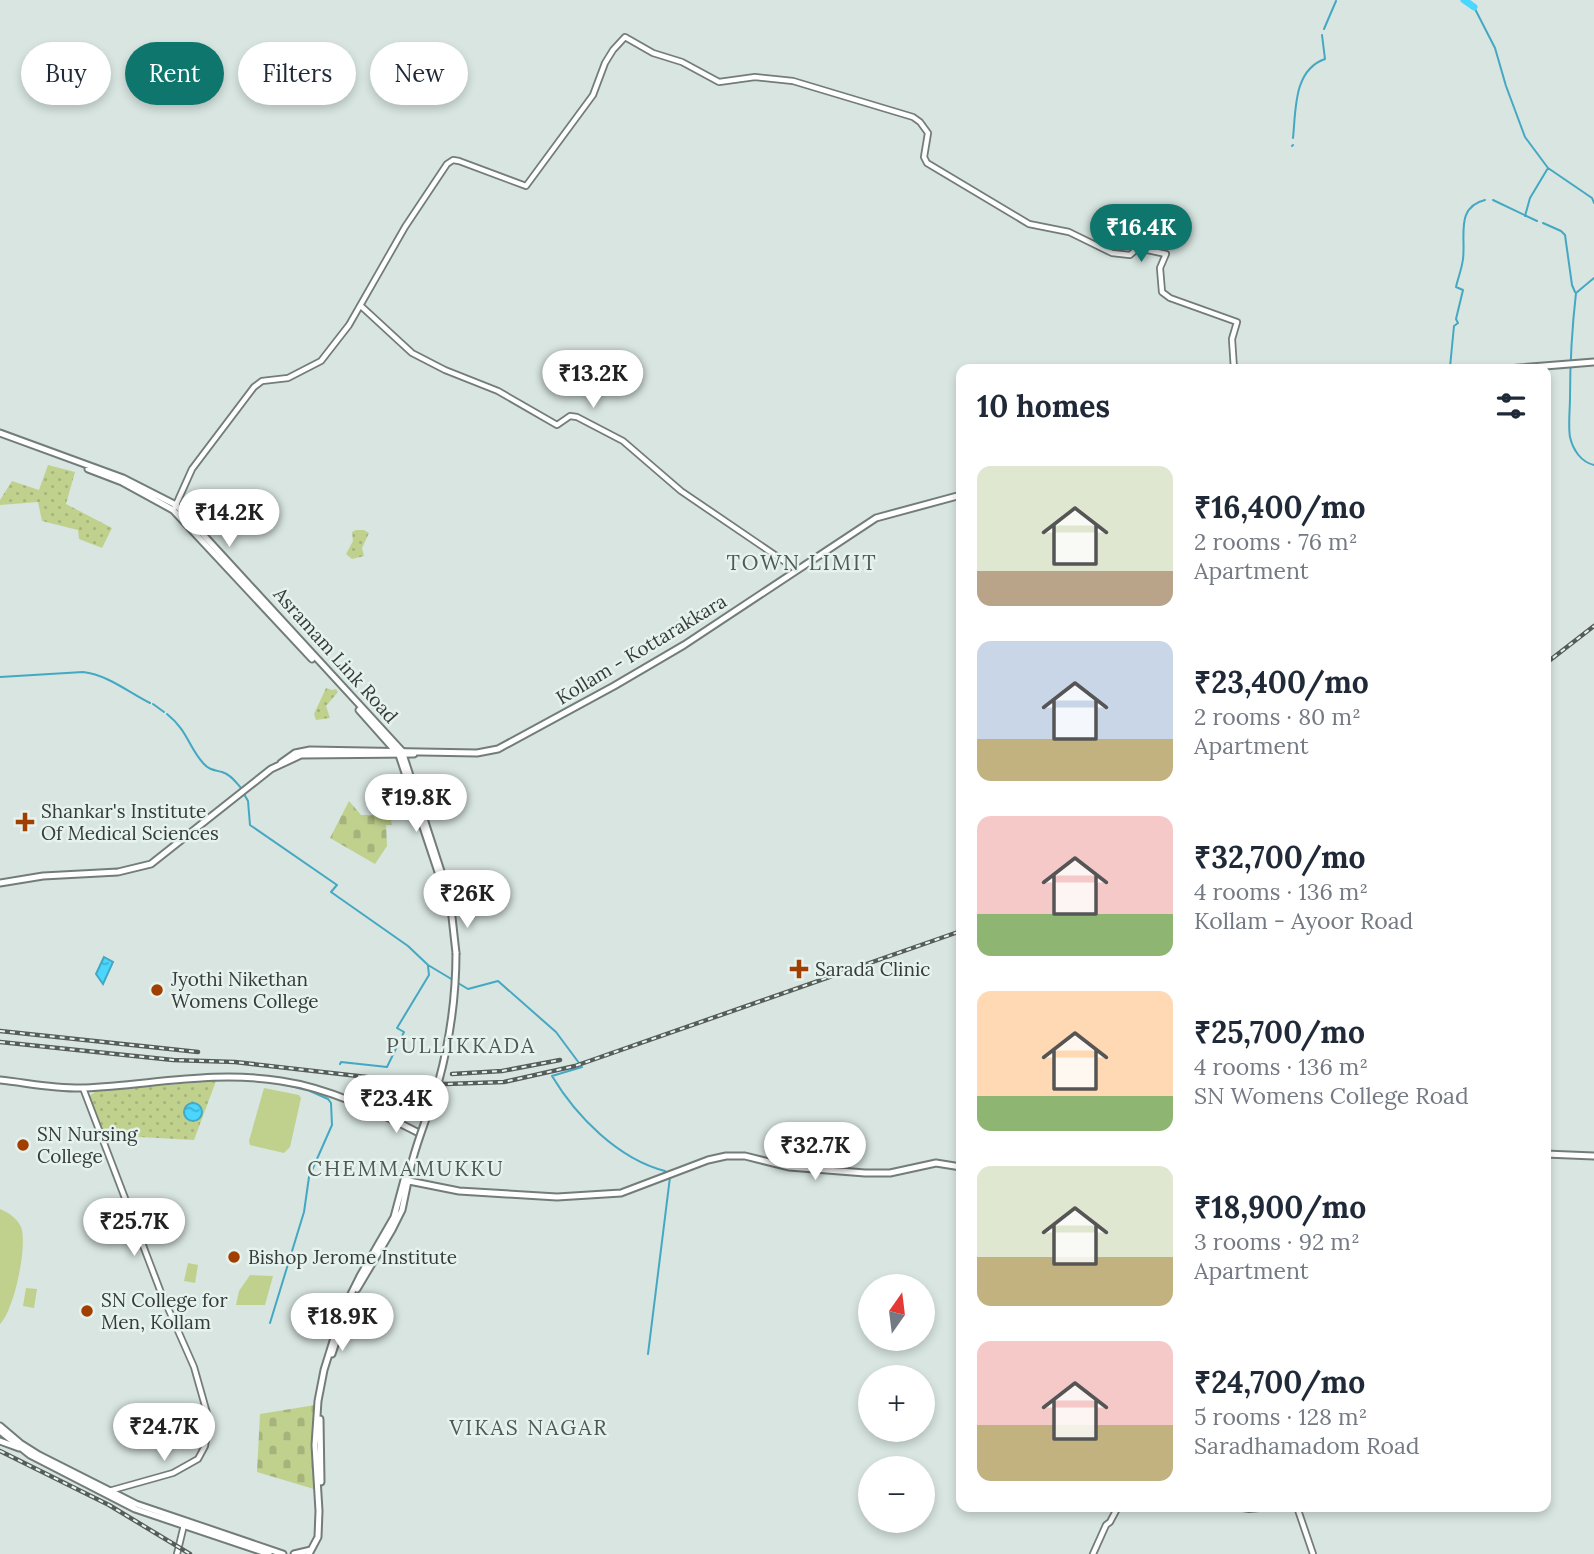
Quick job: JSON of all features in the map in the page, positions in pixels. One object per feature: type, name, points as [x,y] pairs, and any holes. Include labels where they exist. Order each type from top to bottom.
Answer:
[{"type":"main road","points":[[1551,365],[1594,362]]},
{"type":"main road","name":"Asramam Link Road","points":[[0,435],[123,478],[174,508],[401,753]]},
{"type":"main road","name":"Kollam - Kottarakkara","points":[[1,881],[118,872],[151,864],[287,757],[307,750],[477,753],[498,749],[684,645],[876,518],[956,496]]},
{"type":"main road","points":[[313,1552],[320,1511],[315,1446],[318,1401],[324,1370],[342,1311],[394,1217],[419,1133],[437,1086],[456,992],[456,953],[450,899],[401,753]]},
{"type":"main road","points":[[0,1080],[83,1088],[182,1077],[261,1078],[316,1088],[419,1133]]},
{"type":"main road","points":[[1551,1154],[1594,1156]]},
{"type":"main road","points":[[406,1180],[459,1191],[557,1197],[621,1193],[708,1160],[726,1156],[745,1156],[789,1167],[865,1173],[890,1173],[936,1163],[956,1166]]},
{"type":"main road","points":[[313,1552],[322,1526],[320,1415],[328,1368],[345,1314],[401,1210],[406,1180]]},
{"type":"main road","points":[[0,1426],[19,1448]]},
{"type":"main road","points":[[2,1431],[135,1509],[269,1554]]},
{"type":"main road","points":[[0,1441],[108,1493],[284,1554]]},
{"type":"main road","points":[[294,1554],[313,1552]]},
{"type":"street","points":[[174,508],[192,468],[254,387],[262,381],[288,377],[317,365],[360,306],[405,227],[447,164],[453,160],[458,161],[526,186],[593,96],[613,50],[625,37],[653,53],[682,62],[719,82],[755,77],[793,81],[913,117],[928,132],[924,157],[927,163],[1029,224],[1069,232],[1116,254],[1130,255],[1138,248],[1166,254],[1160,268],[1162,292],[1170,298],[1237,322],[1232,339],[1234,364]]},
{"type":"street","points":[[360,306],[412,353],[432,365],[498,391],[556,425],[570,416],[577,417],[623,441],[681,491],[798,571]]},
{"type":"street","points":[[83,1088],[160,1290],[194,1367],[209,1420],[209,1434],[198,1459],[173,1473],[108,1493]]},
{"type":"street","points":[[1093,1554],[1106,1525],[1115,1512]]},
{"type":"street","points":[[1299,1512],[1313,1554]]},
{"type":"street","points":[[177,1554],[184,1525]]},
{"type":"green space","points":[[48,465],[75,472],[66,504],[112,528],[102,548],[79,539],[78,530],[42,521],[38,502],[0,505],[0,500],[12,481],[39,490]]},
{"type":"green space","points":[[356,530],[369,533],[362,548],[364,556],[352,559],[346,554],[353,541],[352,532]]},
{"type":"green space","points":[[326,688],[336,689],[338,692],[326,706],[330,718],[316,720],[314,714]]},
{"type":"green space","points":[[349,801],[361,815],[390,815],[392,825],[386,825],[387,846],[375,864],[330,838]]},
{"type":"green space","points":[[216,1081],[194,1140],[103,1135],[88,1097],[96,1091]]},
{"type":"green space","points":[[264,1088],[299,1095],[301,1098],[290,1147],[284,1153],[250,1145]]},
{"type":"green space","points":[[0,1209],[10,1214],[21,1227],[23,1248],[15,1292],[0,1324]]},
{"type":"green space","points":[[188,1263],[198,1265],[195,1283],[184,1281]]},
{"type":"green space","points":[[250,1275],[273,1276],[265,1305],[236,1305],[239,1291]]},
{"type":"green space","points":[[26,1288],[37,1289],[34,1308],[23,1306]]},
{"type":"green space","points":[[315,1405],[314,1489],[257,1472],[260,1414]]},
{"type":"water","points":[[104,957],[113,962],[103,984],[96,974]]},
{"type":"water","points":[[193,1103],[201,1108],[202,1112],[197,1120],[193,1121],[185,1116],[184,1112],[189,1104]]},
{"type":"waterway","points":[[1464,0],[1474,7]]},
{"type":"waterway","points":[[1324,29],[1336,1]]},
{"type":"waterway","points":[[1474,7],[1495,48],[1525,137],[1548,168],[1592,198],[1594,203]]},
{"type":"waterway","points":[[1293,138],[1296,104],[1302,82],[1307,72],[1325,59],[1322,35]]},
{"type":"waterway","points":[[1525,216],[1530,198],[1548,168]]},
{"type":"waterway","points":[[1450,364],[1454,326],[1458,323],[1456,319],[1463,290],[1456,287],[1463,259],[1464,224],[1469,209],[1485,200]]},
{"type":"waterway","points":[[1493,200],[1537,221]]},
{"type":"waterway","points":[[1543,223],[1565,235],[1575,292]]},
{"type":"waterway","points":[[1594,278],[1576,293],[1569,423],[1575,451],[1585,461],[1594,465]]},
{"type":"waterway","points":[[0,677],[83,672],[109,680],[150,703]]},
{"type":"waterway","points":[[153,704],[164,712]]},
{"type":"waterway","points":[[167,714],[179,726],[205,765],[229,775],[242,789]]},
{"type":"waterway","points":[[244,794],[248,801],[250,825],[337,885],[331,892],[408,946],[428,965],[468,989],[498,981],[556,1032],[582,1067],[552,1076],[573,1106],[615,1146],[631,1157],[665,1171],[670,1177],[648,1354]]},
{"type":"waterway","points":[[340,1064],[387,1067],[404,1032],[397,1028],[429,975],[428,966]]},
{"type":"waterway","points":[[277,1083],[304,1089]]},
{"type":"waterway","points":[[270,1323],[304,1212],[309,1177],[332,1125],[331,1103],[310,1091]]},
{"type":"railway","points":[[1551,659],[1594,626]]},
{"type":"railway","points":[[0,1042],[173,1060],[235,1062],[411,1082],[504,1082],[575,1066],[956,933]]},
{"type":"railway","points":[[0,1031],[198,1052]]},
{"type":"railway","points":[[452,1074],[502,1071],[560,1060]]},
{"type":"railway","points":[[0,1451],[109,1505],[190,1554]]},
{"type":"place","name":"Shankar's Institute Of Medical Sciences","points":[[25,822]]},
{"type":"place","name":"Sarada Clinic","points":[[799,969]]},
{"type":"place","name":"Jyothi Nikethan Womens College","points":[[157,990]]},
{"type":"place","name":"SN Nursing College","points":[[23,1145]]},
{"type":"place","name":"Bishop Jerome Institute","points":[[234,1257]]},
{"type":"place","name":"SN College for Men, Kollam","points":[[87,1311]]},
{"type":"district","name":"TOWN LIMIT","points":[[802,563]]},
{"type":"district","name":"PULLIKKADA","points":[[461,1046]]},
{"type":"district","name":"CHEMMAMUKKU","points":[[406,1169]]},
{"type":"district","name":"VIKAS NAGAR","points":[[529,1428]]}]
